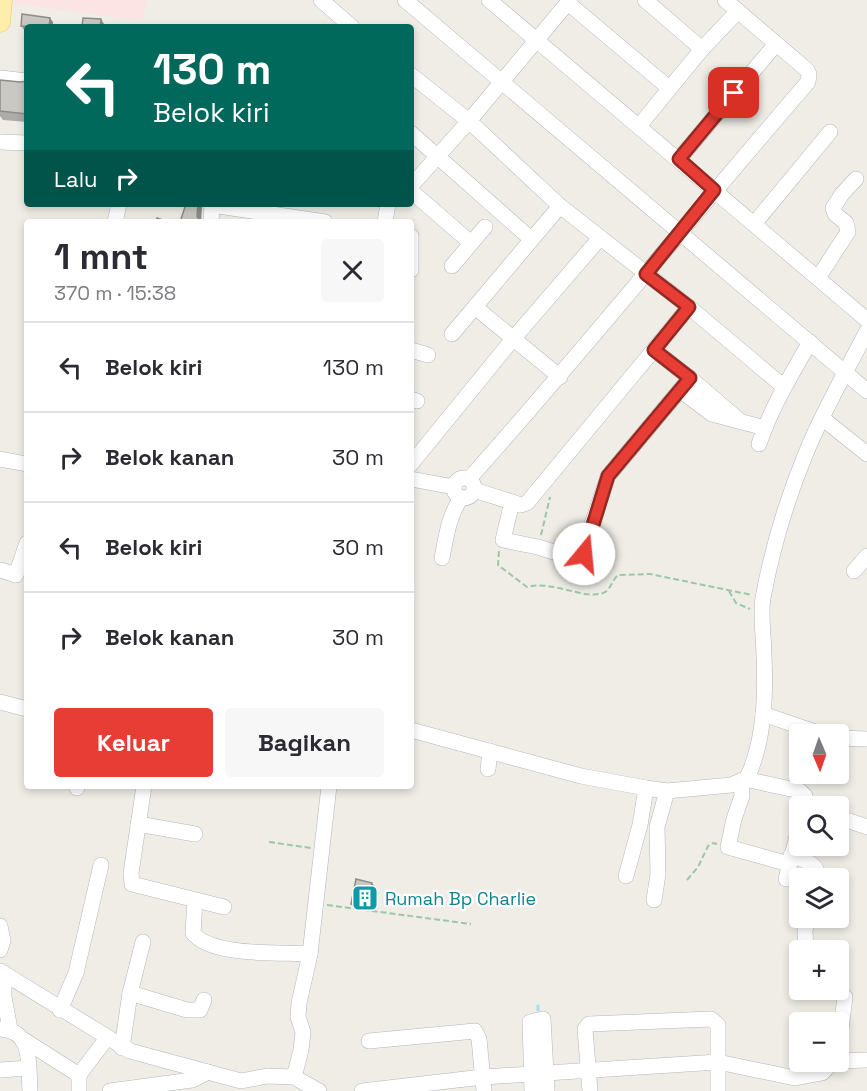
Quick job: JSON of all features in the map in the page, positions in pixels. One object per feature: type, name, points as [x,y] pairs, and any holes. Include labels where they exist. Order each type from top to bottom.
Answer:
[{"type":"main road","points":[[0,22],[2,0]]},
{"type":"street","points":[[321,0],[347,24]]},
{"type":"street","points":[[405,0],[867,391]]},
{"type":"street","points":[[489,0],[508,5],[538,40],[867,320]]},
{"type":"street","points":[[645,0],[702,49]]},
{"type":"street","points":[[442,558],[455,507],[464,489],[560,377],[714,190],[808,82],[807,70],[725,0]]},
{"type":"street","points":[[414,183],[569,2],[669,88]]},
{"type":"street","points":[[639,126],[702,49],[738,11]]},
{"type":"street","points":[[679,159],[776,44]]},
{"type":"street","points":[[414,77],[469,121],[560,206],[689,307],[784,387]]},
{"type":"street","points":[[0,78],[24,81]]},
{"type":"street","points":[[754,224],[830,132]]},
{"type":"street","points":[[414,136],[531,239]]},
{"type":"street","points":[[0,142],[24,143]]},
{"type":"street","points":[[818,278],[848,232],[846,223],[835,214],[834,205],[856,179]]},
{"type":"street","points":[[414,194],[471,243]]},
{"type":"street","points":[[452,334],[560,206]]},
{"type":"street","points":[[231,207],[306,219]]},
{"type":"street","points":[[452,266],[485,227]]},
{"type":"street","points":[[414,460],[513,339],[600,238]]},
{"type":"street","points":[[475,307],[560,377]]},
{"type":"street","points":[[414,480],[525,504],[689,307]]},
{"type":"street","points":[[414,731],[582,776],[646,788],[667,791],[733,785],[743,781],[748,775],[756,751],[763,714],[765,662],[763,605],[784,516],[805,454],[867,331]]},
{"type":"street","points":[[759,444],[784,387],[810,342]]},
{"type":"street","points":[[654,350],[740,421]]},
{"type":"street","points":[[414,351],[428,355]]},
{"type":"street","points":[[512,502],[503,540],[538,547],[578,559],[583,555],[608,476],[690,378]]},
{"type":"street","points":[[680,390],[712,414],[765,428]]},
{"type":"street","points":[[822,418],[867,454]]},
{"type":"street","points":[[0,459],[24,463]]},
{"type":"street","points":[[0,570],[16,575],[24,552]]},
{"type":"street","points":[[854,571],[867,556]]},
{"type":"street","points":[[0,702],[24,708]]},
{"type":"street","points":[[763,714],[792,724]]},
{"type":"street","points":[[849,738],[867,739]]},
{"type":"street","points":[[488,769],[490,751]]},
{"type":"street","points":[[743,781],[800,791],[805,796]]},
{"type":"street","points":[[743,781],[742,796],[728,847],[789,866],[813,864],[816,868]]},
{"type":"street","points":[[626,876],[640,825],[646,788]]},
{"type":"street","points":[[144,789],[130,882],[224,906]]},
{"type":"street","points":[[294,1077],[301,1050],[303,1032],[298,1017],[301,990],[310,954],[329,789]]},
{"type":"street","points":[[654,900],[657,882],[657,827],[667,791]]},
{"type":"street","points":[[849,821],[867,827]]},
{"type":"street","points":[[138,824],[195,834]]},
{"type":"street","points":[[789,866],[792,856]]},
{"type":"street","points":[[60,1010],[75,973],[101,865]]},
{"type":"street","points":[[195,900],[194,933],[197,938],[205,942],[233,950],[310,954]]},
{"type":"street","points":[[0,926],[3,941],[0,950]]},
{"type":"street","points":[[122,1048],[130,993],[143,942]]},
{"type":"street","points":[[2,972],[122,1048],[208,1072],[242,1086],[267,1076],[294,1077],[318,1091]]},
{"type":"street","points":[[2,972],[5,1029],[20,1035],[79,1083],[107,1038]]},
{"type":"street","points":[[130,993],[187,1010],[200,1010],[204,1000]]},
{"type":"street","points":[[590,1091],[585,1028],[588,1024],[714,1020],[718,1025],[718,1091]]},
{"type":"street","points":[[369,1041],[474,1030],[478,1037],[483,1084]]},
{"type":"street","points":[[24,1040],[30,1091]]},
{"type":"street","points":[[849,1061],[867,1060]]},
{"type":"street","points":[[362,1091],[483,1084],[538,1072],[718,1062],[796,1084],[823,1072]]},
{"type":"street","points":[[0,1070],[28,1068]]},
{"type":"street","points":[[110,1091],[192,1080],[208,1072]]},
{"type":"street","points":[[532,1091],[538,1072]]},
{"type":"street","points":[[538,1072],[547,1091]]},
{"type":"path","points":[[538,547],[550,495]]},
{"type":"path","points":[[503,540],[498,566],[525,586],[545,585],[595,594],[607,591],[618,575],[650,574],[729,591],[763,605]]},
{"type":"path","points":[[729,591],[738,605],[763,605]]},
{"type":"path","points":[[269,842],[322,850]]},
{"type":"path","points":[[687,880],[698,867],[708,846],[713,843],[728,847]]},
{"type":"path","points":[[316,904],[471,924]]},
{"type":"shaded area","points":[[12,0],[146,0],[143,21],[12,3]]},
{"type":"building","points":[[22,14],[50,18],[49,24],[21,26]]},
{"type":"building","points":[[83,18],[101,19],[100,24],[82,24]]},
{"type":"building","points":[[0,80],[24,81],[24,114],[0,111]]},
{"type":"building","points":[[185,207],[198,207],[198,219],[181,219]]},
{"type":"building","name":"Rumah Bp Charlie","points":[[356,879],[372,883],[368,903],[351,904]]},
{"type":"place","name":"Rumah Bp Charlie","points":[[365,898]]},
{"type":"route","points":[[584,554],[608,476],[690,378],[654,350],[689,307],[646,274],[714,190],[679,159],[734,93]]}]
